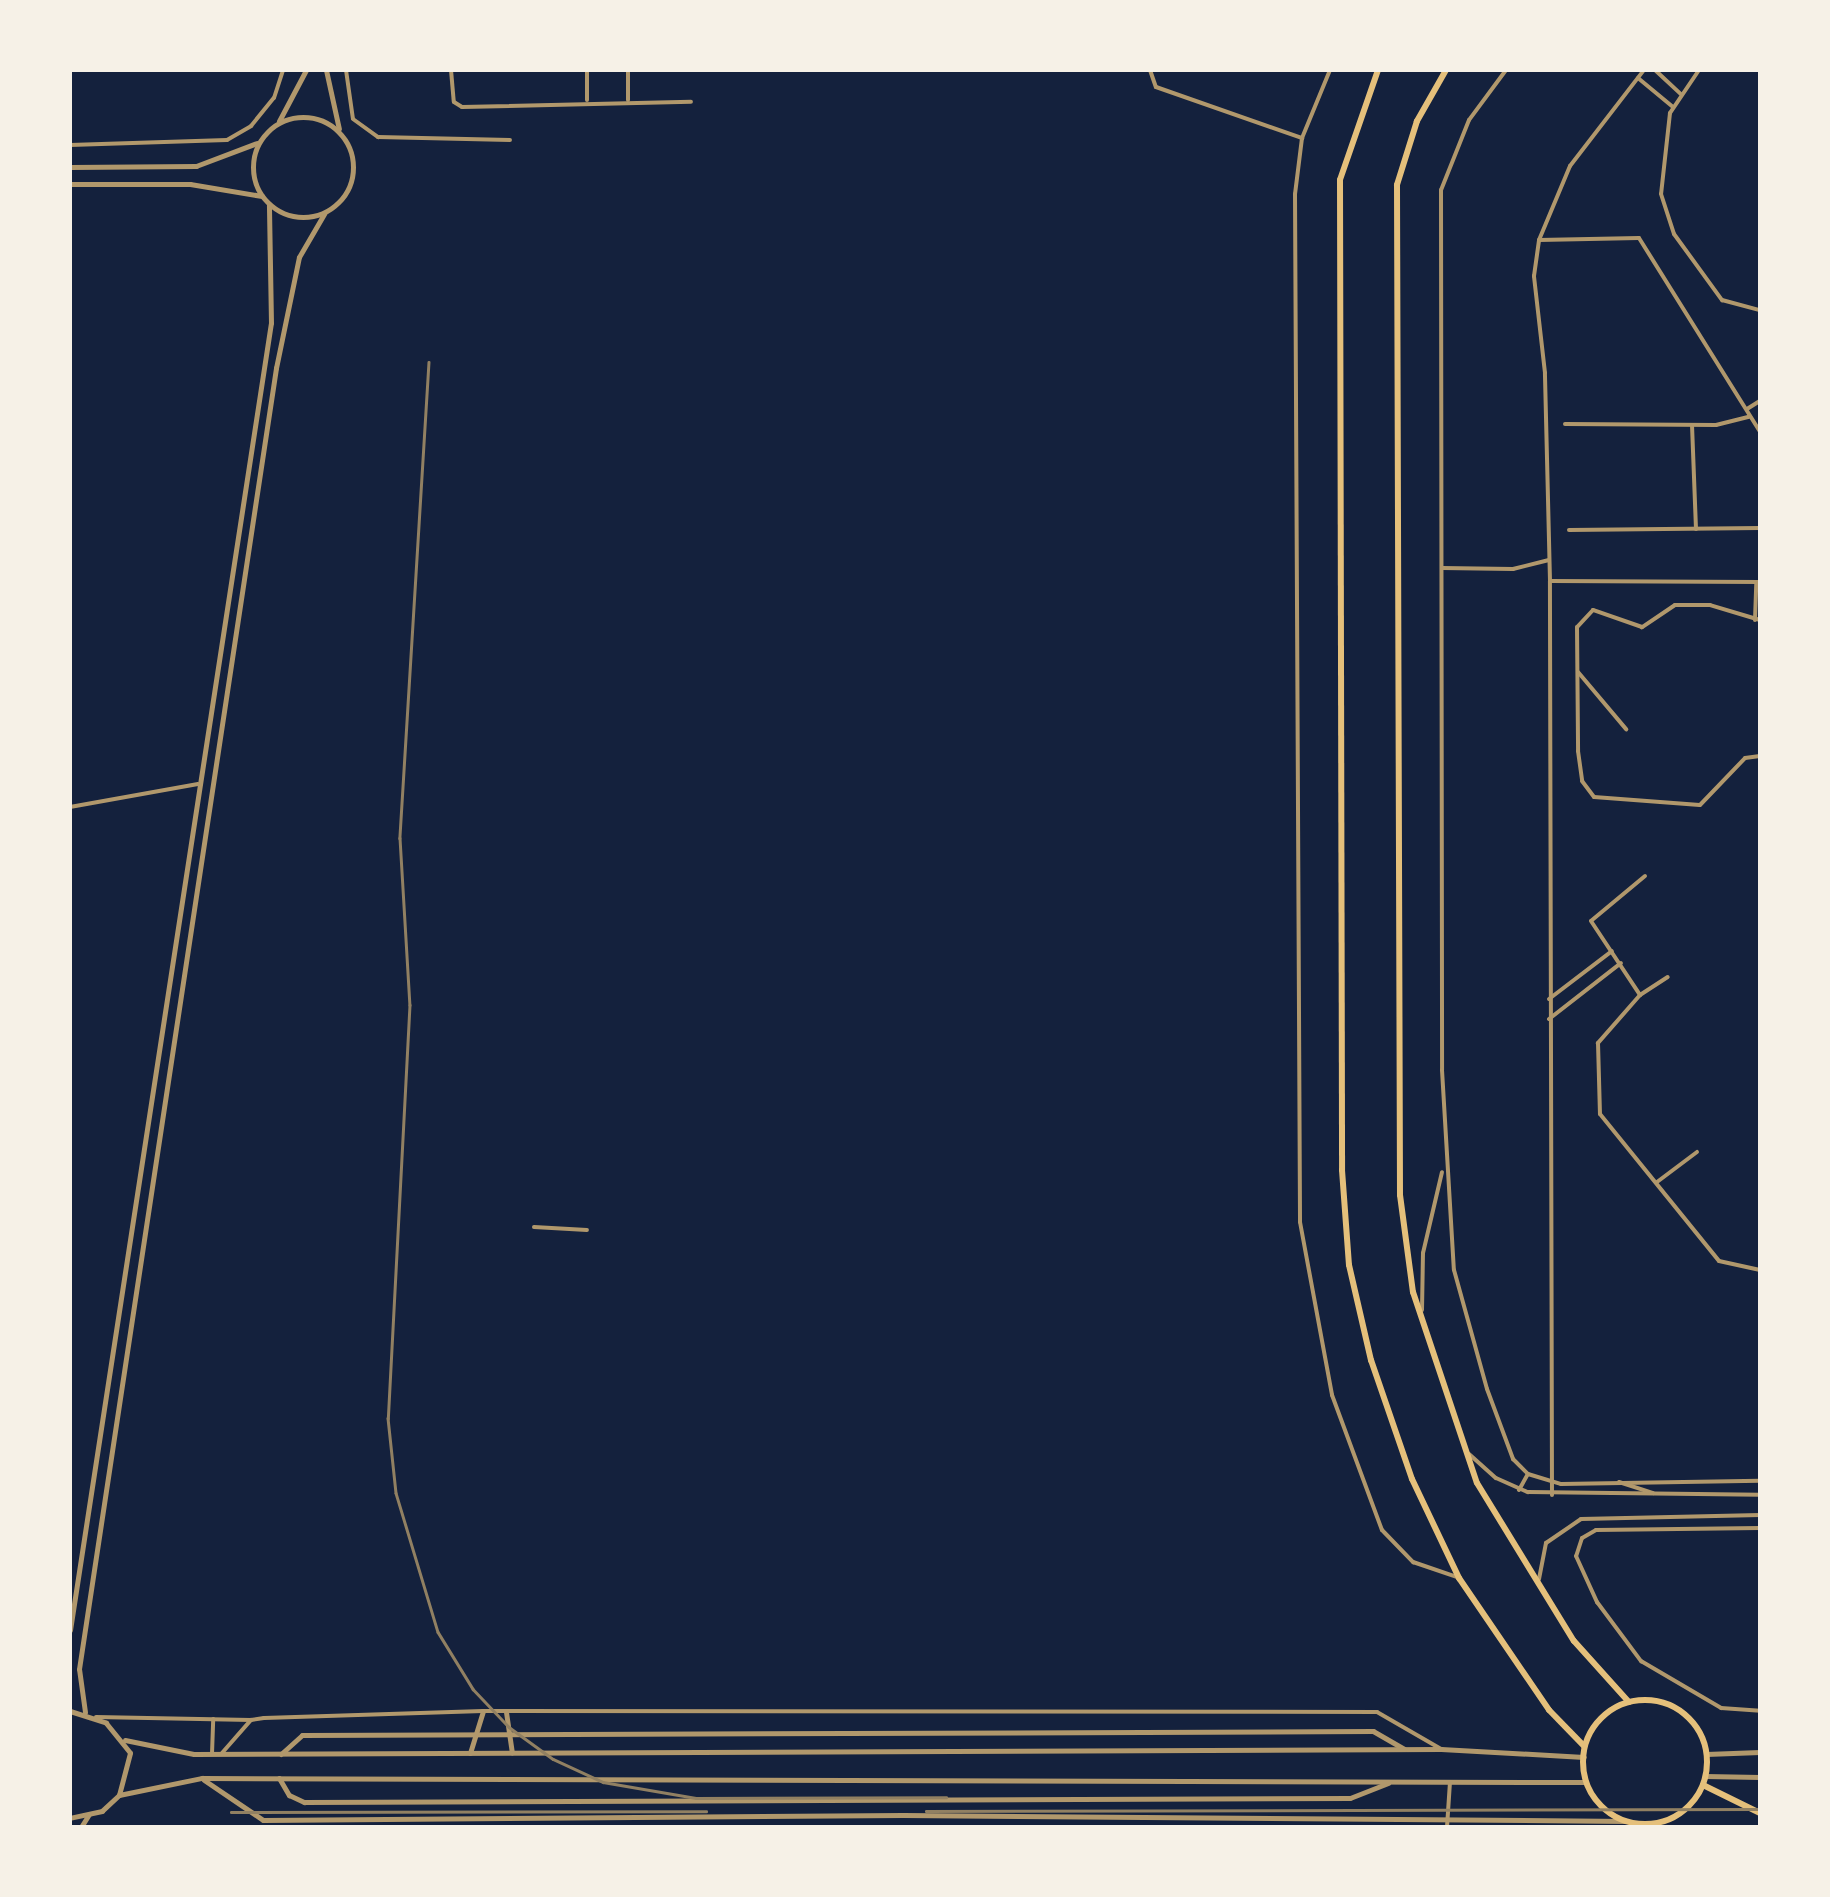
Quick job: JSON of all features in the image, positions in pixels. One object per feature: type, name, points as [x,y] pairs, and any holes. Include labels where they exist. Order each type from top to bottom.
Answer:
[{"type":"main road","points":[[1378,70],[1340,180],[1342,1170],[1349,1265],[1370,1360],[1412,1479],[1459,1578],[1548,1710],[1584,1746]]},
{"type":"main road","points":[[1446,70],[1417,121],[1397,184],[1400,1195],[1422,1321],[1465,1451],[1539,1588],[1604,1680],[1629,1702]]},
{"type":"main road","points":[[1652,1824],[1679,1814],[1704,1781],[1706,1754],[1685,1715],[1648,1700],[1629,1702],[1600,1720],[1584,1746],[1586,1782],[1605,1809],[1628,1821],[1669,1827]]},
{"type":"main road","points":[[1704,1781],[1760,1814]]},
{"type":"street","points":[[70,146],[227,140],[252,126],[274,98],[283,70]]},
{"type":"street","points":[[70,167],[196,166],[259,142],[277,124],[306,70]]},
{"type":"street","points":[[85,1712],[79,1670],[276,368],[299,257],[324,214],[348,192],[354,177],[350,146],[331,117],[326,70]]},
{"type":"street","points":[[346,70],[352,119],[378,137],[510,140]]},
{"type":"street","points":[[451,70],[454,102],[462,107],[690,102]]},
{"type":"street","points":[[587,70],[587,102]]},
{"type":"street","points":[[628,70],[628,102]]},
{"type":"street","points":[[1150,70],[1151,83],[1162,90],[1302,138]]},
{"type":"street","points":[[1330,70],[1302,138],[1296,194],[1301,1234],[1332,1395],[1382,1530],[1412,1562],[1459,1578]]},
{"type":"street","points":[[1506,70],[1464,130],[1441,190],[1443,1168],[1460,1297],[1513,1460],[1528,1474],[1552,1482],[1760,1480]]},
{"type":"street","points":[[1552,1494],[1550,581],[1545,373],[1534,276],[1539,240],[1570,166],[1644,70]]},
{"type":"street","points":[[1655,70],[1681,94]]},
{"type":"street","points":[[1699,70],[1673,107],[1660,188],[1671,228],[1722,300],[1760,310]]},
{"type":"street","points":[[1638,78],[1673,107]]},
{"type":"street","points":[[277,124],[310,117],[340,132]]},
{"type":"street","points":[[259,142],[253,160],[262,196],[269,205],[305,218],[324,214]]},
{"type":"street","points":[[70,184],[190,184],[262,196]]},
{"type":"street","points":[[70,1630],[271,323],[269,205]]},
{"type":"street","points":[[1539,240],[1639,238],[1760,432]]},
{"type":"street","points":[[1746,409],[1760,401]]},
{"type":"street","points":[[1565,424],[1692,425],[1751,416]]},
{"type":"street","points":[[1692,425],[1696,529]]},
{"type":"street","points":[[1569,530],[1760,528]]},
{"type":"street","points":[[1442,568],[1513,569],[1549,560]]},
{"type":"street","points":[[1550,581],[1758,582],[1758,620],[1710,605],[1668,607],[1642,628],[1585,612],[1577,628],[1582,781],[1594,797],[1700,805],[1745,758],[1760,756]]},
{"type":"street","points":[[1578,672],[1626,729]]},
{"type":"street","points":[[70,807],[198,784]]},
{"type":"street","points":[[1640,996],[1591,921],[1645,876]]},
{"type":"street","points":[[1549,999],[1612,951]]},
{"type":"street","points":[[1549,1019],[1620,964]]},
{"type":"street","points":[[1668,977],[1640,996],[1598,1043],[1598,1107],[1719,1262],[1760,1270]]},
{"type":"street","points":[[1657,1182],[1697,1152]]},
{"type":"street","points":[[1422,1321],[1423,1253],[1443,1168]]},
{"type":"street","points":[[534,1227],[587,1230]]},
{"type":"street","points":[[1465,1451],[1519,1490],[1552,1494],[1760,1494]]},
{"type":"street","points":[[1519,1490],[1528,1474]]},
{"type":"street","points":[[1615,1481],[1659,1495]]},
{"type":"street","points":[[1539,1588],[1546,1543],[1565,1524],[1760,1515]]},
{"type":"street","points":[[1646,1518],[1649,1529]]},
{"type":"street","points":[[1760,1528],[1596,1530],[1582,1538],[1576,1556],[1597,1602],[1648,1666],[1722,1708],[1760,1711]]},
{"type":"street","points":[[96,1717],[251,1720],[482,1711],[1377,1712],[1441,1749]]},
{"type":"street","points":[[470,1753],[482,1711]]},
{"type":"street","points":[[70,1712],[96,1717],[124,1740],[212,1754],[1441,1749],[1584,1757]]},
{"type":"street","points":[[506,1712],[512,1753]]},
{"type":"street","points":[[212,1754],[214,1718]]},
{"type":"street","points":[[221,1754],[251,1720]]},
{"type":"street","points":[[281,1754],[302,1735],[1374,1731],[1405,1749]]},
{"type":"street","points":[[118,1795],[129,1767],[124,1740]]},
{"type":"street","points":[[1706,1754],[1760,1752]]},
{"type":"street","points":[[202,1778],[262,1820],[1628,1821]]},
{"type":"street","points":[[70,1818],[89,1814],[118,1795],[202,1778],[1586,1782]]},
{"type":"street","points":[[278,1778],[289,1795],[304,1802],[1350,1798],[1391,1782]]},
{"type":"street","points":[[1704,1781],[1760,1778]]},
{"type":"street","points":[[1446,1827],[1450,1781]]},
{"type":"street","points":[[81,1827],[89,1814]]},
{"type":"street","points":[[570,1818],[570,1827]]},
{"type":"railway","points":[[429,362],[400,838],[410,1005],[388,1418],[396,1493],[438,1632],[473,1689],[509,1727],[553,1759],[603,1782],[696,1798],[946,1797]]},
{"type":"railway","points":[[926,1811],[1760,1809]]},
{"type":"railway","points":[[231,1812],[706,1811]]}]
